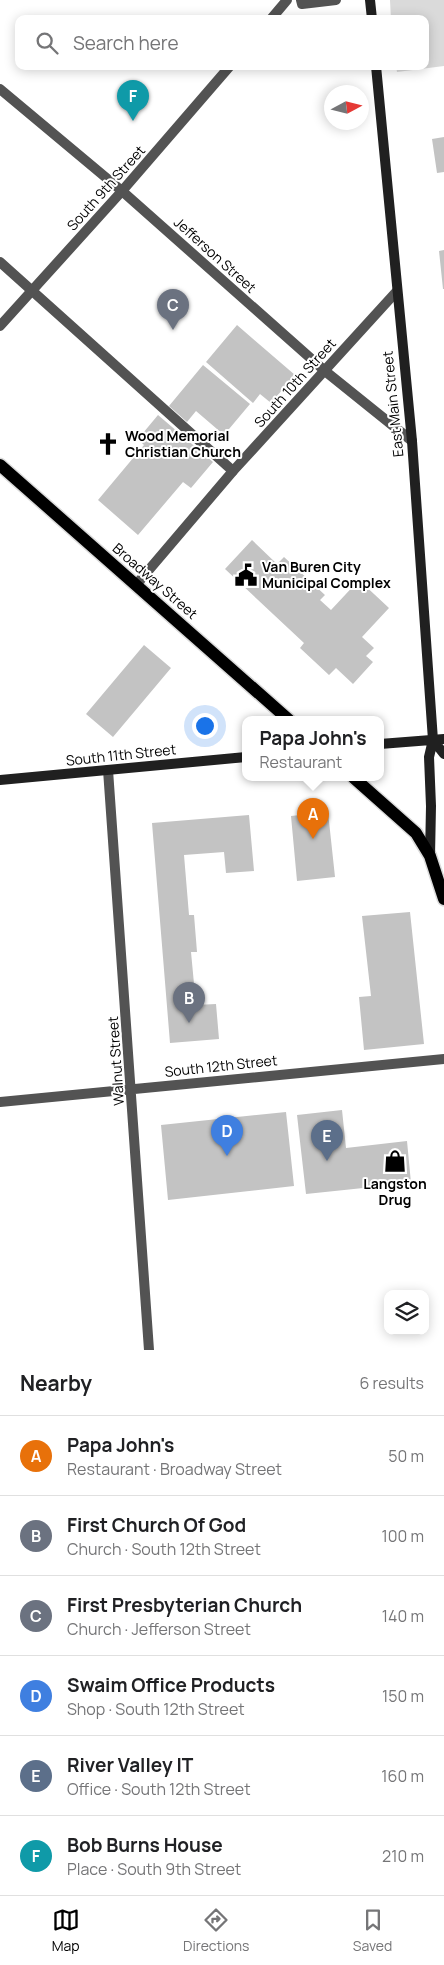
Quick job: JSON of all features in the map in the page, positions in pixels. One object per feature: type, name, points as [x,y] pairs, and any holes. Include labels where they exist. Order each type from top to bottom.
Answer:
[{"type":"main road","points":[[370,0],[372,15]]},
{"type":"main road","name":"East Main Street","points":[[376,70],[412,441],[433,740],[428,757],[431,806],[430,856],[444,899]]},
{"type":"main road","name":"Broadway Street","points":[[0,465],[284,716]]},
{"type":"main road","points":[[384,744],[444,739]]},
{"type":"main road","points":[[433,740],[444,754]]},
{"type":"main road","name":"South 11th Street","points":[[0,780],[242,757]]},
{"type":"main road","points":[[357,781],[416,833],[430,856]]},
{"type":"street","points":[[274,15],[287,0]]},
{"type":"street","points":[[301,0],[302,4],[336,0]]},
{"type":"street","name":"South 9th Street","points":[[0,326],[122,191],[227,70]]},
{"type":"street","name":"Jefferson Street","points":[[0,89],[122,191],[325,371],[412,441]]},
{"type":"street","points":[[0,262],[233,471]]},
{"type":"street","name":"South 10th Street","points":[[136,585],[233,471],[397,291]]},
{"type":"street","name":"Walnut Street","points":[[108,770],[149,1350]]},
{"type":"street","name":"South 12th Street","points":[[0,1102],[444,1059]]},
{"type":"shaded area","points":[[390,0],[444,0],[444,66],[429,68],[429,15],[391,15]]},
{"type":"shaded area","points":[[397,70],[413,70],[397,72]]},
{"type":"building","points":[[444,137],[444,172],[437,173],[432,139]]},
{"type":"building","points":[[444,250],[444,289],[443,289],[439,251]]},
{"type":"building","points":[[237,325],[295,375],[271,403],[260,394],[253,403],[206,362]]},
{"type":"building","points":[[203,365],[250,404],[224,435],[196,411],[187,422],[169,406]]},
{"type":"building","points":[[158,415],[213,462],[191,488],[183,482],[138,535],[98,500],[144,445],[138,439]]},
{"type":"building","points":[[252,540],[277,564],[284,557],[325,595],[320,600],[331,610],[359,580],[389,608],[362,637],[374,648],[366,656],[373,662],[353,684],[336,668],[329,675],[300,648],[304,643],[225,569]]},
{"type":"building","points":[[144,645],[171,668],[113,737],[86,714]]},
{"type":"building","points":[[328,812],[335,877],[297,881],[291,816]]},
{"type":"building","points":[[249,815],[254,871],[226,873],[224,852],[184,855],[189,915],[194,915],[197,952],[191,952],[196,1005],[216,1004],[219,1039],[170,1043],[152,823]]},
{"type":"building","points":[[410,912],[424,1044],[364,1050],[359,997],[371,996],[362,916]]},
{"type":"building","points":[[342,1110],[346,1148],[407,1141],[411,1183],[306,1194],[297,1115]]},
{"type":"building","points":[[286,1112],[294,1186],[168,1200],[161,1125]]},
{"type":"place","name":"Bob Burns House","points":[[133,121]]},
{"type":"place","name":"First Presbyterian Church","points":[[173,330]]},
{"type":"place","name":"Wood Memorial Christian Church","points":[[108,444]]},
{"type":"place","name":"Van Buren City Municipal Complex","points":[[246,575]]},
{"type":"place","name":"Papa John's","points":[[313,839]]},
{"type":"place","name":"First Church Of God","points":[[189,1023]]},
{"type":"place","name":"Swaim Office Products","points":[[227,1156]]},
{"type":"place","name":"River Valley IT","points":[[327,1161]]},
{"type":"place","name":"Langston Drug","points":[[395,1161]]}]
